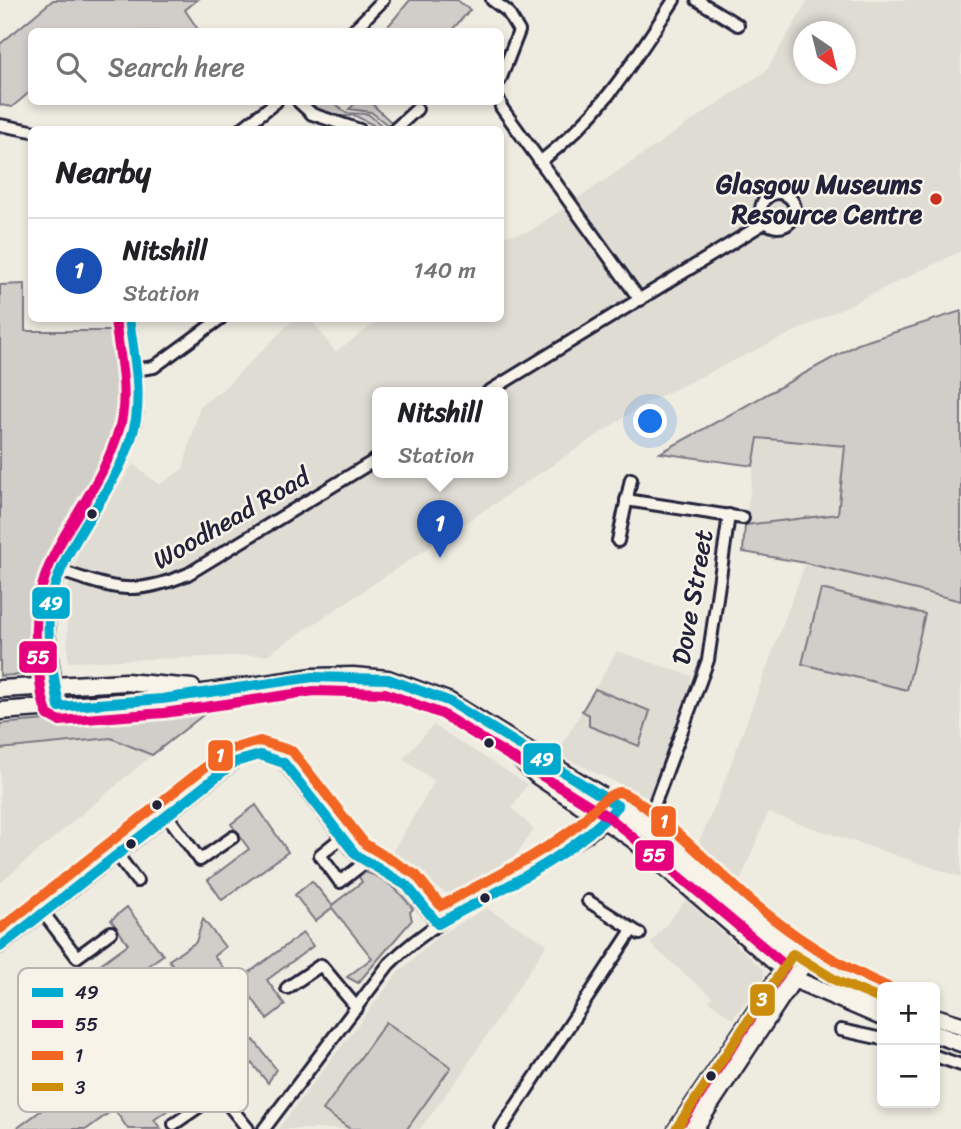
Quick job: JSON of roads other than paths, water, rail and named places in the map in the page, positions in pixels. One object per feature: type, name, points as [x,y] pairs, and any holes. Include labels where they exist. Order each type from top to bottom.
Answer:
[{"type":"main road","points":[[0,711],[162,699],[313,677],[370,676],[424,690],[448,701],[618,806],[644,825],[726,901],[799,959],[877,998]]},
{"type":"main road","points":[[0,689],[126,682],[212,690]]},
{"type":"main road","points":[[483,724],[538,776],[634,839],[789,975],[877,1015]]},
{"type":"main road","points":[[940,1019],[961,1025]]},
{"type":"main road","points":[[940,1036],[961,1043]]},
{"type":"street","points":[[356,28],[383,0]]},
{"type":"street","points":[[492,0],[507,11],[519,31],[504,70]]},
{"type":"street","points":[[540,162],[583,127],[611,94],[674,0]]},
{"type":"street","points":[[696,0],[737,25]]},
{"type":"street","points":[[245,126],[272,105]]},
{"type":"street","points":[[302,105],[312,114],[348,126]]},
{"type":"street","points":[[502,105],[640,300]]},
{"type":"street","points":[[398,126],[417,109]]},
{"type":"street","points":[[0,125],[28,130]]},
{"type":"street","points":[[496,387],[766,222]]},
{"type":"street","points":[[59,707],[49,628],[50,606],[60,572],[75,541],[112,482],[134,428],[134,370],[129,322]]},
{"type":"street","points":[[134,370],[154,367],[208,323]]},
{"type":"street","name":"Woodhead Road","points":[[60,572],[125,590],[158,587],[188,574],[372,462]]},
{"type":"street","points":[[618,541],[631,479]]},
{"type":"street","name":"Dove Street","points":[[626,500],[743,518]]},
{"type":"street","name":"Dove Street","points":[[634,839],[644,825],[708,660],[729,515]]},
{"type":"street","points":[[0,947],[41,911],[235,762],[249,756],[268,755],[284,763],[356,855],[407,886],[438,924]]},
{"type":"street","points":[[264,1129],[389,964],[406,947],[438,924],[606,822],[618,806]]},
{"type":"street","points":[[166,814],[200,860],[233,837]]},
{"type":"street","points":[[341,838],[320,855],[340,882],[367,861]]},
{"type":"street","points":[[117,853],[138,881]]},
{"type":"street","points":[[502,1129],[636,932],[588,901]]},
{"type":"street","points":[[41,911],[77,957],[111,932]]},
{"type":"street","points":[[695,1129],[799,959]]},
{"type":"street","points":[[287,988],[321,965],[357,1007]]},
{"type":"street","points":[[676,1129],[789,975]]},
{"type":"street","points":[[841,1031],[877,1038]]},
{"type":"street","points":[[940,1058],[961,1065]]},
{"type":"street","points":[[174,1124],[191,1112]]},
{"type":"street","points":[[234,1112],[248,1129]]},
{"type":"place","name":"Glasgow Museums Resource Centre","points":[[936,199]]},
{"type":"place","name":"Nitshill","points":[[440,558]]}]
